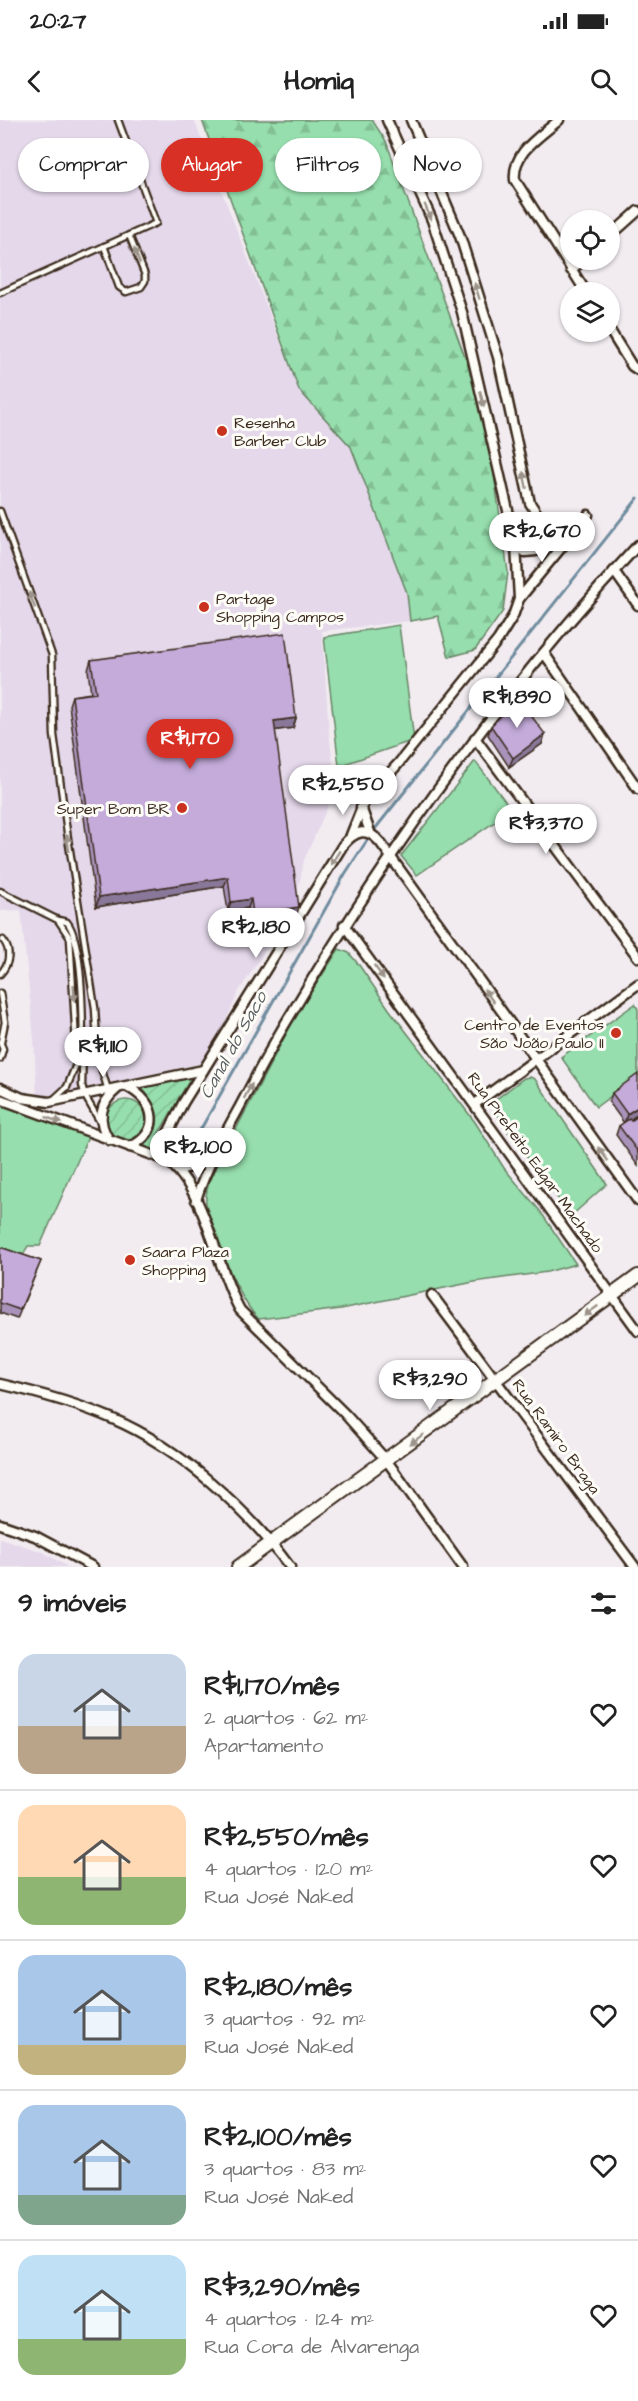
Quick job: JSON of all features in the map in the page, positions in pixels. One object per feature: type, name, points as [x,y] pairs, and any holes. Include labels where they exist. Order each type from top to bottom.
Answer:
[{"type":"main road","points":[[238,1567],[387,1461],[638,1276]]},
{"type":"street","points":[[387,120],[432,220],[462,312],[516,545],[519,599]]},
{"type":"street","points":[[411,120],[460,236],[498,357],[530,503],[547,529],[544,544],[536,551],[525,552],[516,545]]},
{"type":"street","points":[[559,120],[520,155],[513,167],[515,180],[560,252]]},
{"type":"street","points":[[620,228],[638,212]]},
{"type":"street","points":[[571,270],[579,282]]},
{"type":"street","points":[[617,342],[632,366],[638,370]]},
{"type":"street","points":[[166,1161],[164,1141],[169,1126],[351,835],[362,807],[498,640],[513,616],[519,599],[588,515]]},
{"type":"street","points":[[547,529],[571,533]]},
{"type":"street","points":[[196,1200],[210,1162],[273,1044],[344,924],[389,857],[475,738],[544,653],[638,545]]},
{"type":"street","points":[[614,571],[638,605]]},
{"type":"street","points":[[544,653],[638,789]]},
{"type":"street","points":[[475,738],[638,957]]},
{"type":"street","points":[[362,807],[370,832],[638,1201]]},
{"type":"street","points":[[351,835],[370,832]]},
{"type":"street","name":"Rua Prefeito Edgar Machado","points":[[344,924],[638,1330]]},
{"type":"street","points":[[475,1104],[638,984]]},
{"type":"street","points":[[0,1088],[22,1098],[49,1102],[203,1070]]},
{"type":"street","points":[[128,1087],[144,1098],[152,1116],[152,1125],[145,1138],[130,1147]]},
{"type":"street","points":[[109,1140],[100,1123],[106,1101],[113,1090]]},
{"type":"street","points":[[0,1098],[166,1161],[179,1170],[196,1200],[231,1294],[240,1310],[337,1406],[387,1461],[463,1567]]},
{"type":"street","points":[[179,1170],[210,1162]]},
{"type":"street","name":"Rua Ramiro Braga","points":[[432,1295],[635,1567]]},
{"type":"street","points":[[0,1384],[52,1396],[114,1419],[145,1436],[232,1502],[272,1542],[290,1567]]},
{"type":"street","points":[[0,1524],[35,1536],[93,1567]]},
{"type":"lane","points":[[0,293],[156,223],[118,120]]},
{"type":"lane","points":[[104,246],[119,287],[126,291],[135,290],[145,281],[145,275],[129,235]]},
{"type":"lane","points":[[0,511],[52,655],[54,735],[95,1008],[98,1058],[113,1090]]},
{"type":"lane","points":[[0,891],[58,920],[67,922],[75,936],[83,1003],[82,1085],[85,1096],[100,1123]]},
{"type":"lane","points":[[49,1102],[67,1087],[77,1062],[71,948],[68,931],[58,920]]},
{"type":"lane","points":[[0,974],[9,959],[8,945],[3,940]]},
{"type":"lane","points":[[0,993],[5,1022],[0,1059]]},
{"type":"shaded area","name":"Partage Shopping Campos","points":[[0,120],[194,120],[201,138],[161,138],[161,192],[222,192],[299,390],[351,447],[407,593],[410,621],[322,631],[329,733],[336,788],[304,860],[295,904],[297,917],[290,919],[271,942],[239,991],[208,1062],[37,1098],[34,1039],[21,910],[0,911]]},
{"type":"shaded area","points":[[0,1538],[43,1552],[68,1567],[0,1567]]},
{"type":"green space","points":[[202,120],[372,120],[386,141],[393,160],[393,192],[405,192],[485,412],[508,572],[503,611],[475,650],[449,657],[438,616],[410,621],[407,593],[351,447],[299,390],[228,192],[263,192],[263,138],[208,138]]},
{"type":"green space","points":[[399,625],[414,740],[339,766],[324,637]]},
{"type":"green space","points":[[475,761],[512,810],[417,875],[401,856]]},
{"type":"green space","points":[[339,949],[349,953],[359,965],[389,1009],[475,1122],[504,1168],[540,1211],[576,1264],[547,1272],[474,1282],[341,1309],[259,1319],[251,1310],[219,1246],[208,1214],[207,1190],[210,1179],[295,1017]]},
{"type":"green space","name":"Centro de Eventos São João Paulo II","points":[[635,1004],[638,1009],[638,1076],[596,1107],[561,1057]]},
{"type":"green space","points":[[192,1076],[158,1135],[157,1153],[142,1147],[155,1132],[157,1117],[153,1103],[142,1088]]},
{"type":"green space","points":[[524,1078],[535,1079],[607,1184],[571,1216],[506,1129],[491,1103]]},
{"type":"green space","points":[[126,1100],[140,1106],[146,1120],[140,1134],[126,1140],[112,1134],[106,1120],[112,1106]]},
{"type":"green space","points":[[0,1105],[88,1137],[40,1246],[28,1246],[20,1260],[0,1253]]},
{"type":"building","name":"Super Bom BR","points":[[285,633],[296,718],[274,721],[299,907],[253,914],[251,899],[231,902],[228,877],[99,897],[72,696],[96,693],[91,660]]},
{"type":"building","points":[[518,698],[545,734],[513,758],[491,726]]},
{"type":"building","points":[[638,1074],[638,1107],[627,1114],[612,1093]]},
{"type":"building","points":[[638,1116],[638,1152],[619,1126]]},
{"type":"building","points":[[0,1247],[41,1261],[20,1310],[0,1303]]},
{"type":"waterway","name":"Canal do Saco","points":[[375,829],[638,498]]},
{"type":"waterway","name":"Canal do Saco","points":[[194,1141],[345,874],[368,839]]},
{"type":"place","name":"Resenha Barber Club","points":[[222,431]]},
{"type":"place","name":"Partage Shopping Campos","points":[[204,607]]},
{"type":"place","name":"Super Bom BR","points":[[182,808]]},
{"type":"place","name":"Centro de Eventos São João Paulo II","points":[[616,1033]]},
{"type":"place","name":"Saara Plaza Shopping","points":[[130,1260]]}]
